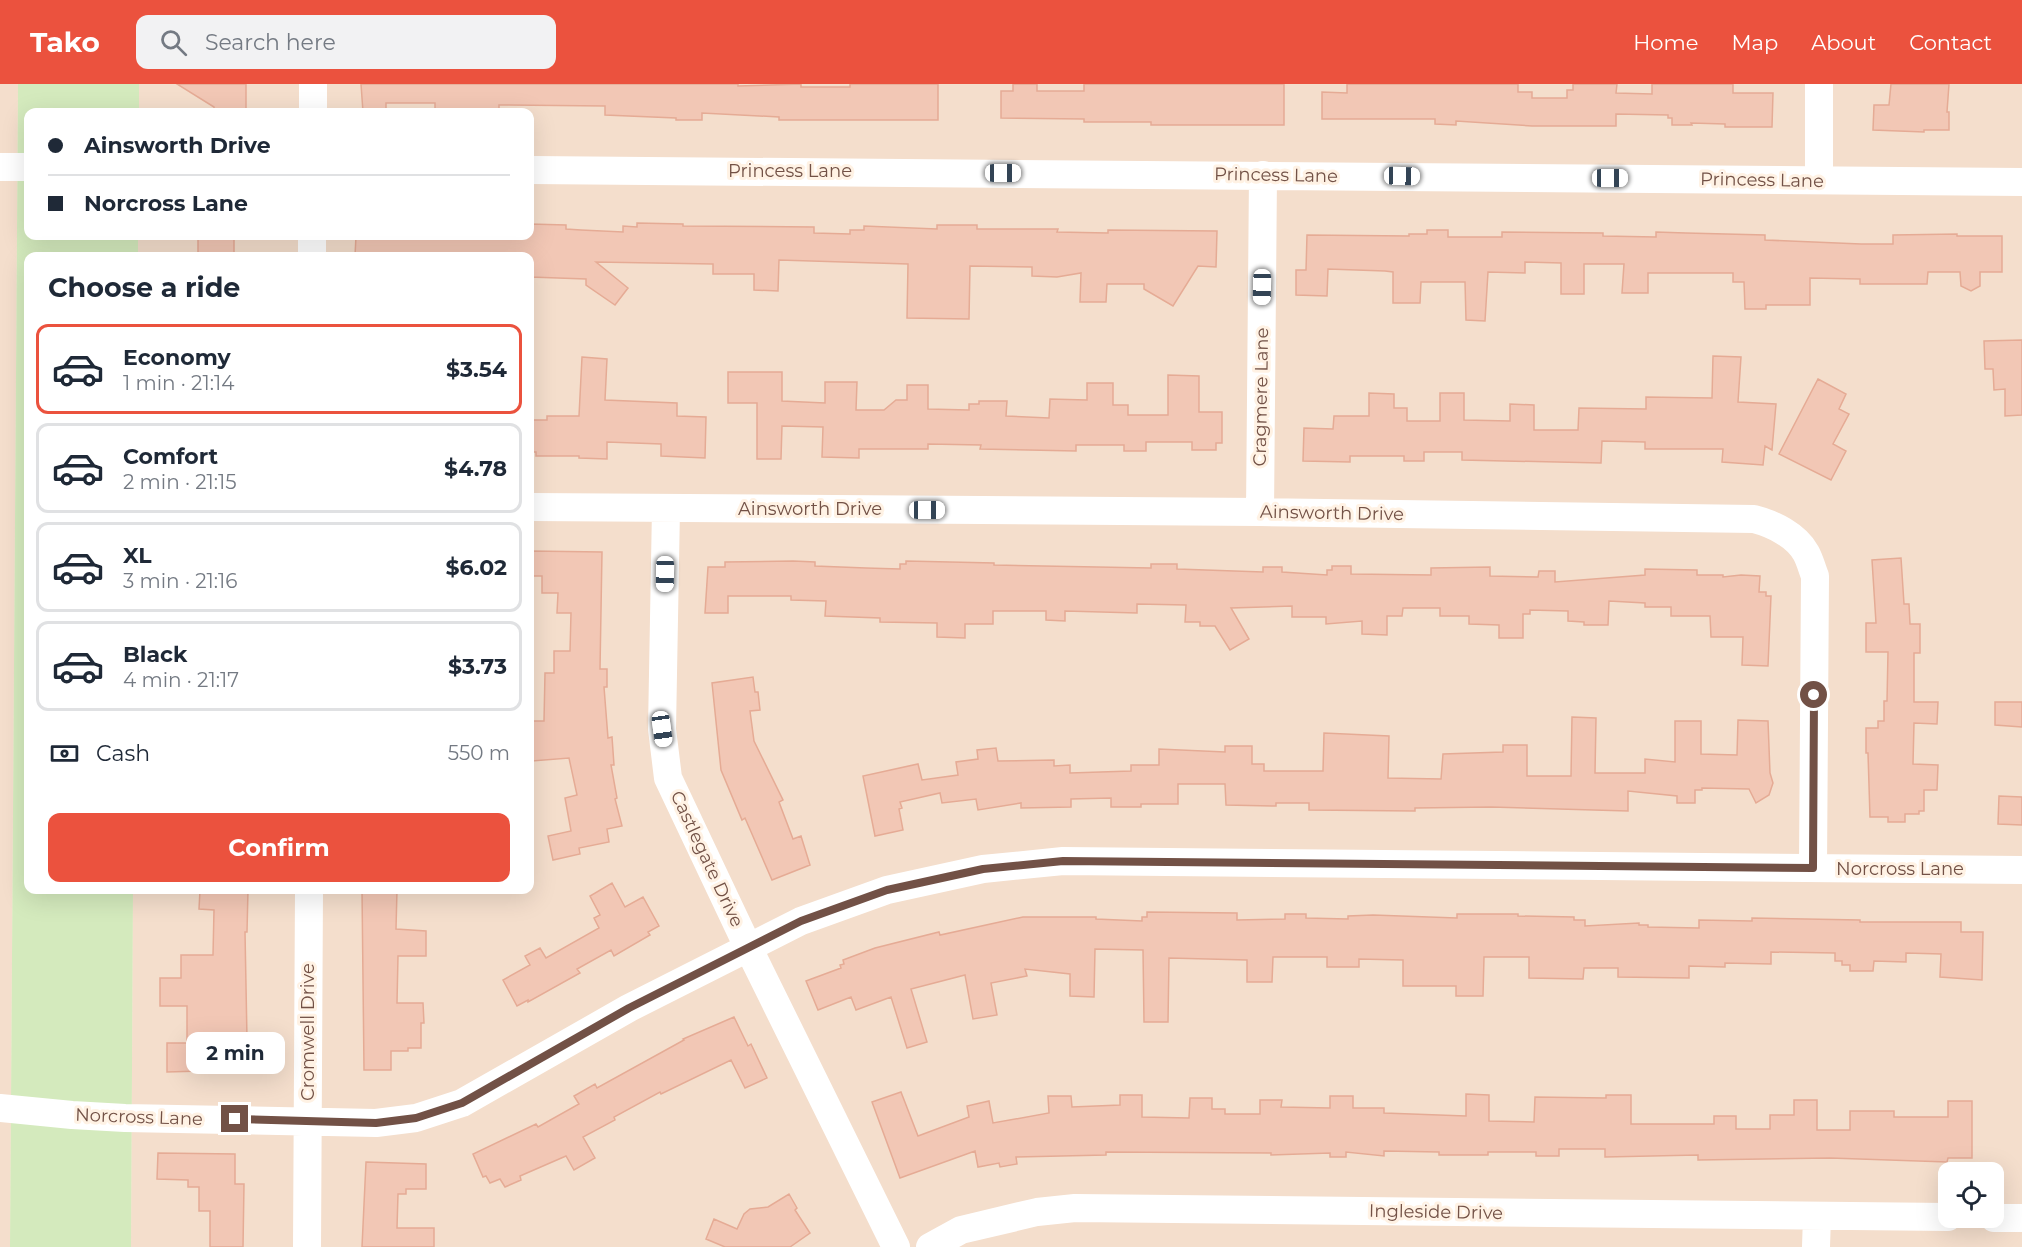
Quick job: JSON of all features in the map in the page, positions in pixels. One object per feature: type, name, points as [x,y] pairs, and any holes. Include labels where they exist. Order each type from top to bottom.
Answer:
[{"type":"street","points":[[313,84],[313,108]]},
{"type":"street","points":[[1819,84],[1819,180]]},
{"type":"street","points":[[0,167],[24,167]]},
{"type":"street","name":"Princess Lane","points":[[534,170],[2022,182]]},
{"type":"street","name":"Cragmere Lane","points":[[1260,512],[1263,175]]},
{"type":"street","name":"Ainsworth Drive","points":[[534,507],[1260,512],[1754,519],[1769,523],[1789,535],[1805,552],[1815,576],[1813,868]]},
{"type":"street","name":"Castlegate Drive","points":[[666,508],[662,729],[669,778],[748,947],[896,1247]]},
{"type":"street","name":"Norcross Lane","points":[[0,1108],[125,1118],[386,1122],[416,1118],[462,1103],[629,1008],[801,921],[887,890],[983,869],[1063,861],[2022,870]]},
{"type":"street","name":"Cromwell Drive","points":[[307,1247],[309,894]]},
{"type":"street","name":"Ingleside Drive","points":[[930,1247],[961,1230],[1037,1212],[1075,1208],[1938,1218]]},
{"type":"street","points":[[1816,1247],[1817,1216]]},
{"type":"street","points":[[2004,1218],[2022,1218]]},
{"type":"shaded area","points":[[0,84],[18,84],[10,1247],[0,1247]]},
{"type":"shaded area","points":[[139,84],[2022,84],[2022,1247],[131,1247],[133,894],[534,894],[534,252],[138,252],[138,240],[534,240],[534,108],[139,108]]},
{"type":"green space","points":[[18,84],[139,84],[139,108],[24,108],[24,240],[138,240],[138,252],[24,252],[24,894],[133,894],[131,1247],[10,1247]]},
{"type":"building","points":[[177,84],[246,84],[246,108],[214,107]]},
{"type":"building","points":[[361,84],[738,84],[738,86],[801,84],[801,87],[850,87],[850,84],[938,84],[938,120],[779,120],[779,117],[702,113],[702,120],[676,120],[676,118],[605,115],[605,106],[499,105],[499,108],[435,108],[435,103],[386,103],[386,108],[363,108]]},
{"type":"building","points":[[1013,84],[1037,84],[1037,91],[1084,91],[1084,84],[1284,84],[1284,125],[1151,125],[1151,122],[1001,118],[1001,91],[1013,91]]},
{"type":"building","points":[[1347,84],[1518,84],[1518,92],[1532,92],[1532,98],[1567,98],[1567,90],[1573,90],[1573,84],[1617,84],[1616,93],[1652,94],[1652,84],[1733,84],[1733,93],[1773,93],[1772,127],[1725,127],[1725,124],[1691,123],[1692,125],[1672,125],[1672,118],[1668,118],[1668,115],[1616,114],[1616,126],[1532,126],[1456,121],[1456,125],[1435,124],[1435,119],[1322,119],[1322,92],[1347,93]]},
{"type":"building","points":[[1891,84],[1949,84],[1947,112],[1949,112],[1949,130],[1924,130],[1924,132],[1873,130],[1874,105],[1889,105]]},
{"type":"building","points":[[637,223],[683,224],[683,226],[814,227],[814,233],[850,234],[850,230],[864,230],[864,226],[937,229],[937,225],[977,225],[977,229],[1058,229],[1057,232],[1217,231],[1216,267],[1198,266],[1173,306],[1144,289],[1144,284],[1107,284],[1106,302],[1080,302],[1081,273],[1057,277],[1032,276],[1032,267],[970,266],[969,319],[907,318],[908,264],[779,260],[778,291],[754,290],[754,274],[713,274],[713,264],[596,262],[628,288],[615,305],[586,285],[586,279],[534,277],[534,252],[355,252],[356,240],[534,240],[534,224],[566,225],[566,229],[623,232],[623,226],[637,227]]},
{"type":"building","points":[[1427,230],[1448,230],[1448,237],[1502,237],[1502,232],[1603,233],[1603,236],[1656,237],[1656,232],[1765,235],[1765,240],[1861,244],[1893,244],[1893,235],[2002,236],[2002,272],[1980,272],[1980,286],[1971,291],[1961,286],[1960,272],[1928,272],[1927,284],[1860,284],[1860,279],[1810,278],[1810,305],[1766,305],[1766,309],[1745,309],[1744,282],[1733,282],[1733,273],[1648,273],[1648,293],[1622,293],[1624,264],[1584,264],[1584,294],[1561,294],[1561,263],[1525,262],[1525,273],[1488,272],[1485,321],[1466,320],[1465,282],[1421,282],[1420,303],[1393,303],[1393,272],[1328,269],[1327,296],[1296,295],[1296,270],[1306,270],[1307,235],[1409,236],[1409,234],[1427,234]]},
{"type":"building","points":[[198,240],[234,240],[234,252],[198,252]]},
{"type":"building","points":[[2022,340],[2022,415],[2005,416],[2005,389],[1994,390],[1993,369],[1985,369],[1984,341]]},
{"type":"building","points":[[1713,356],[1741,357],[1738,402],[1776,404],[1772,450],[1765,446],[1763,465],[1722,462],[1723,449],[1645,449],[1645,442],[1602,441],[1601,463],[1462,460],[1462,452],[1424,452],[1424,461],[1404,461],[1404,456],[1350,456],[1350,462],[1303,461],[1304,428],[1333,429],[1334,416],[1369,416],[1369,393],[1394,394],[1394,408],[1407,408],[1407,421],[1440,421],[1440,393],[1464,393],[1464,420],[1510,421],[1510,404],[1534,405],[1534,430],[1578,430],[1579,408],[1646,409],[1646,397],[1712,398]]},
{"type":"building","points":[[582,357],[607,359],[605,400],[677,403],[677,416],[706,417],[705,458],[661,456],[661,444],[607,442],[607,459],[579,458],[579,456],[536,456],[534,420],[547,420],[547,416],[579,416]]},
{"type":"building","points":[[728,372],[782,372],[782,401],[825,403],[825,382],[857,382],[856,410],[884,410],[896,400],[907,400],[907,385],[928,385],[928,409],[969,410],[969,404],[979,404],[979,401],[1007,401],[1006,416],[1049,418],[1050,399],[1087,400],[1087,383],[1113,383],[1113,405],[1128,405],[1128,415],[1168,415],[1168,375],[1199,376],[1199,412],[1222,412],[1222,443],[1216,443],[1216,450],[1192,450],[1192,442],[1146,442],[1146,451],[1124,451],[1124,445],[1076,445],[1076,451],[980,449],[981,445],[928,444],[928,449],[859,449],[859,458],[822,457],[823,427],[782,426],[781,459],[757,459],[757,403],[728,403]]},
{"type":"building","points":[[1818,379],[1846,394],[1839,409],[1849,414],[1833,444],[1846,451],[1831,480],[1779,454]]},
{"type":"building","points":[[534,551],[602,552],[600,669],[607,669],[607,687],[604,687],[608,738],[612,737],[614,765],[611,765],[617,798],[615,799],[622,826],[607,829],[609,842],[579,848],[580,854],[553,860],[548,836],[571,831],[565,798],[577,795],[569,758],[534,761],[534,721],[544,721],[545,673],[554,673],[554,651],[570,651],[571,613],[557,613],[558,593],[542,593],[542,576],[534,576]]},
{"type":"building","points":[[1901,558],[1904,604],[1909,604],[1910,624],[1920,624],[1920,653],[1914,653],[1914,702],[1938,702],[1937,724],[1914,723],[1913,764],[1938,765],[1937,790],[1924,790],[1924,811],[1919,811],[1919,814],[1905,814],[1905,822],[1888,822],[1888,817],[1870,817],[1866,728],[1878,728],[1878,721],[1884,721],[1884,701],[1887,701],[1888,652],[1866,652],[1866,623],[1876,623],[1872,560]]},
{"type":"building","points":[[906,561],[1151,568],[1151,564],[1177,564],[1177,569],[1263,572],[1263,567],[1282,567],[1282,572],[1327,575],[1327,570],[1332,570],[1332,566],[1351,566],[1351,574],[1431,575],[1431,568],[1490,567],[1490,576],[1538,577],[1539,571],[1555,571],[1555,582],[1645,575],[1645,569],[1697,570],[1697,575],[1723,575],[1723,577],[1760,576],[1759,592],[1766,592],[1766,596],[1771,596],[1768,666],[1742,665],[1743,637],[1711,637],[1710,616],[1671,616],[1671,607],[1645,607],[1645,603],[1609,601],[1608,625],[1584,625],[1584,622],[1568,621],[1568,611],[1530,610],[1530,614],[1523,614],[1523,638],[1499,638],[1499,625],[1469,624],[1469,616],[1440,616],[1440,608],[1403,608],[1402,616],[1387,616],[1387,635],[1362,634],[1362,621],[1326,624],[1326,617],[1292,617],[1292,606],[1231,608],[1249,639],[1230,650],[1215,626],[1200,626],[1200,622],[1185,622],[1186,605],[1137,604],[1137,613],[1065,611],[1065,621],[1046,620],[1046,611],[993,611],[993,624],[965,624],[965,638],[937,637],[937,623],[880,622],[880,618],[825,616],[826,601],[791,600],[791,596],[728,596],[728,613],[705,613],[708,567],[725,567],[725,562],[815,562],[815,566],[900,569],[900,564],[906,564]]},
{"type":"building","points":[[753,677],[760,710],[750,711],[754,741],[783,800],[779,802],[793,839],[801,836],[810,865],[772,880],[745,818],[742,820],[721,770],[712,683]]},
{"type":"building","points":[[1995,702],[2022,702],[2022,727],[1995,725]]},
{"type":"building","points":[[1572,717],[1596,718],[1595,773],[1645,773],[1645,759],[1675,762],[1675,721],[1701,721],[1701,754],[1737,755],[1738,720],[1768,721],[1770,773],[1773,783],[1769,795],[1756,803],[1749,789],[1702,788],[1702,790],[1695,790],[1695,803],[1677,803],[1677,796],[1628,791],[1628,811],[1491,807],[1415,808],[1415,811],[1309,810],[1309,803],[1276,803],[1276,806],[1226,805],[1225,784],[1178,784],[1178,804],[1111,807],[1111,798],[1071,799],[1071,807],[1021,808],[1021,803],[978,810],[976,799],[942,803],[940,793],[900,802],[903,830],[875,836],[863,776],[918,764],[922,780],[958,775],[956,762],[978,759],[977,750],[996,748],[998,761],[1054,760],[1054,766],[1070,765],[1070,773],[1131,771],[1131,765],[1159,765],[1159,749],[1225,752],[1225,746],[1252,746],[1252,764],[1264,764],[1264,771],[1323,771],[1324,733],[1389,736],[1388,778],[1441,779],[1443,754],[1503,752],[1503,745],[1527,745],[1527,776],[1571,776]]},
{"type":"building","points":[[1999,796],[2022,797],[2022,825],[1998,824]]},
{"type":"building","points":[[612,883],[625,907],[643,897],[659,926],[648,932],[650,935],[614,956],[611,950],[577,969],[580,973],[517,1006],[503,980],[530,965],[525,956],[540,948],[546,958],[599,928],[594,918],[600,915],[590,896]]},
{"type":"building","points":[[200,894],[248,894],[247,932],[245,932],[247,1039],[242,1039],[242,1045],[235,1045],[235,1070],[167,1072],[167,1043],[187,1043],[187,1006],[160,1006],[160,978],[181,978],[181,955],[213,955],[214,910],[199,909]]},
{"type":"building","points":[[362,894],[397,894],[396,929],[426,931],[426,956],[398,956],[397,1003],[423,1003],[424,1023],[421,1023],[421,1048],[391,1051],[391,1070],[364,1070]]},
{"type":"building","points":[[1147,912],[1237,913],[1237,920],[1285,919],[1285,914],[1306,914],[1306,918],[1348,919],[1348,916],[1373,915],[1457,918],[1457,914],[1518,914],[1518,916],[1574,917],[1574,920],[1585,920],[1585,926],[1639,923],[1639,925],[1648,925],[1648,927],[1699,928],[1699,920],[1752,921],[1752,918],[1860,920],[1860,922],[1961,922],[1961,932],[1983,932],[1982,980],[1940,977],[1941,954],[1906,953],[1906,962],[1874,961],[1873,971],[1850,971],[1850,965],[1842,965],[1842,961],[1835,961],[1835,953],[1771,952],[1771,964],[1725,963],[1725,967],[1689,966],[1689,978],[1618,977],[1618,968],[1584,968],[1583,979],[1529,978],[1529,957],[1484,957],[1483,996],[1456,996],[1456,986],[1403,986],[1403,960],[1359,959],[1359,967],[1327,967],[1327,957],[1273,957],[1272,982],[1247,982],[1247,960],[1169,958],[1168,1022],[1144,1022],[1143,950],[1095,949],[1094,997],[1070,996],[1070,974],[1025,969],[1027,976],[991,983],[997,1015],[973,1019],[965,975],[911,989],[927,1042],[907,1048],[891,997],[856,1010],[851,997],[818,1010],[806,981],[841,968],[840,965],[844,964],[843,960],[875,948],[939,932],[940,935],[1023,917],[1096,917],[1096,919],[1142,921],[1142,917],[1147,917]]},
{"type":"building","points":[[734,1017],[748,1046],[751,1044],[767,1078],[745,1088],[731,1060],[661,1094],[660,1092],[583,1137],[595,1158],[574,1170],[566,1156],[520,1176],[521,1180],[505,1187],[500,1179],[490,1183],[486,1176],[483,1177],[473,1154],[536,1124],[538,1127],[579,1104],[574,1096],[595,1084],[597,1088],[683,1039]]},
{"type":"building","points":[[901,1092],[918,1136],[969,1117],[967,1106],[989,1101],[993,1123],[1049,1113],[1048,1096],[1071,1096],[1072,1107],[1120,1105],[1120,1095],[1142,1095],[1142,1117],[1189,1118],[1190,1098],[1212,1098],[1212,1109],[1225,1109],[1225,1114],[1260,1114],[1260,1100],[1282,1100],[1281,1107],[1330,1108],[1330,1096],[1353,1096],[1353,1108],[1384,1108],[1384,1113],[1466,1116],[1466,1094],[1489,1095],[1489,1121],[1534,1122],[1535,1097],[1606,1098],[1606,1095],[1631,1095],[1631,1124],[1714,1124],[1714,1116],[1736,1116],[1736,1129],[1770,1129],[1770,1115],[1794,1115],[1794,1100],[1817,1100],[1817,1130],[1850,1130],[1850,1111],[1894,1111],[1894,1117],[1948,1117],[1948,1101],[1972,1101],[1972,1158],[1948,1158],[1947,1162],[1830,1158],[1698,1160],[1698,1155],[1605,1157],[1605,1149],[1559,1149],[1559,1156],[1536,1156],[1536,1152],[1439,1155],[1439,1152],[1384,1151],[1384,1156],[1346,1152],[1346,1157],[1330,1157],[1330,1153],[1271,1155],[1271,1153],[1106,1152],[1106,1155],[1016,1157],[1017,1164],[1000,1167],[999,1163],[978,1167],[975,1151],[900,1178],[872,1102]]},
{"type":"building","points":[[158,1153],[235,1154],[235,1184],[244,1184],[243,1247],[210,1247],[210,1211],[199,1211],[199,1187],[188,1187],[188,1180],[157,1179]]},
{"type":"building","points":[[366,1162],[426,1164],[426,1189],[406,1189],[406,1194],[398,1194],[397,1228],[434,1228],[434,1247],[362,1247]]},
{"type":"building","points":[[789,1194],[797,1208],[795,1210],[810,1233],[790,1247],[725,1247],[706,1239],[714,1219],[737,1229],[744,1214],[750,1209],[768,1207]]},
{"type":"route","points":[[235,1119],[376,1123],[416,1118],[462,1103],[629,1008],[801,921],[887,890],[983,869],[1063,861],[1813,868],[1814,695]]}]
